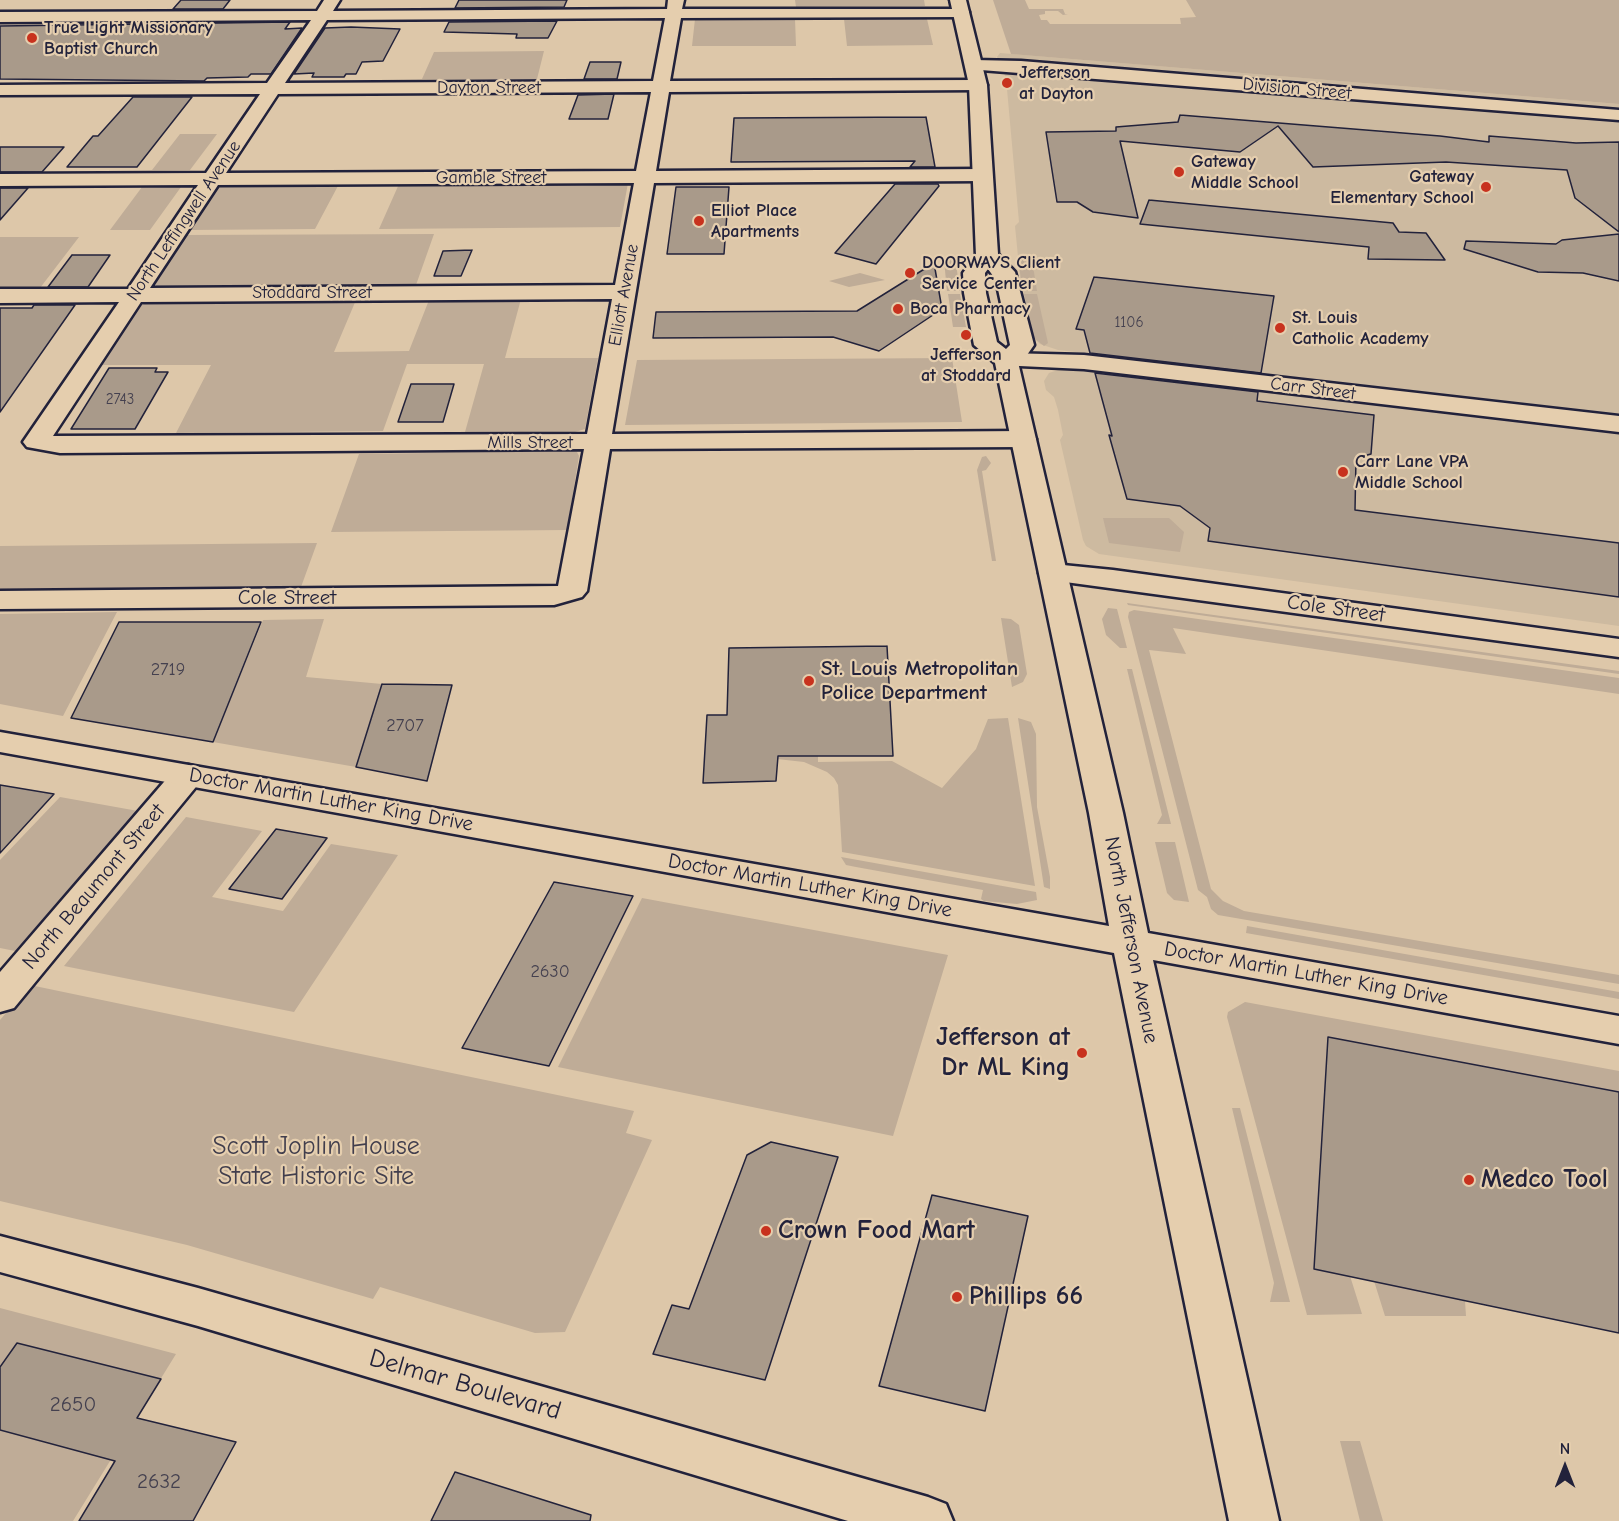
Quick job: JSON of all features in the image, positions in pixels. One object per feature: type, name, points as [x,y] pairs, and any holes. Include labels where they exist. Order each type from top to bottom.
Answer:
[{"type":"street","points":[[0,17],[327,8],[959,6],[978,85],[987,256],[974,273],[972,280],[986,345],[1006,360],[1022,345],[1004,272],[987,256]]},
{"type":"street","name":"Elliott Avenue","points":[[572,591],[675,7]]},
{"type":"street","name":"North Leffingwell Avenue","points":[[36,442],[327,8]]},
{"type":"street","name":"Division Street","points":[[974,65],[1022,66],[1619,115]]},
{"type":"street","name":"Dayton Street","points":[[0,90],[978,85]]},
{"type":"street","name":"Gamble Street","points":[[0,180],[982,175]]},
{"type":"street","name":"Stoddard Street","points":[[0,296],[625,292]]},
{"type":"street","name":"Carr Street","points":[[1006,360],[1084,362],[1619,424]]},
{"type":"street","name":"North Jefferson Avenue","points":[[1006,360],[1106,813],[1131,943],[1254,1521]]},
{"type":"street","name":"Mills Street","points":[[36,442],[60,445],[1023,439]]},
{"type":"street","name":"Cole Street","points":[[1053,573],[1113,579],[1619,648]]},
{"type":"street","name":"Cole Street","points":[[0,600],[554,596],[572,591]]},
{"type":"street","name":"Doctor Martin Luther King Drive","points":[[0,742],[1619,1030]]},
{"type":"street","name":"North Beaumont Street","points":[[0,998],[188,775]]},
{"type":"street","name":"Delmar Boulevard","points":[[0,1254],[198,1307],[928,1521]]},
{"type":"shaded area","points":[[1000,53],[1619,104],[1619,414],[1058,350],[1040,344],[1034,338],[1020,277],[1015,226],[1019,222],[1006,78],[997,57]]},
{"type":"shaded area","name":"Carr Lane VPA Middle School","points":[[1061,369],[1619,432],[1619,626],[1099,554],[1086,546],[1083,540],[1060,440],[1063,435],[1058,410],[1054,397],[1046,390],[1044,381],[1049,373]]},
{"type":"green space","points":[[795,0],[924,0],[925,6],[796,7]]},
{"type":"green space","points":[[993,0],[1025,0],[1029,9],[1063,9],[1065,14],[1068,14],[1063,15],[1058,11],[1045,11],[1045,14],[1039,15],[1041,20],[1047,20],[1050,24],[1181,24],[1180,18],[1196,17],[1186,0],[1619,0],[1619,104],[1011,54]]},
{"type":"green space","points":[[695,19],[795,19],[796,46],[692,46]]},
{"type":"green space","points":[[844,19],[927,19],[933,45],[847,46]]},
{"type":"green space","points":[[544,51],[537,79],[422,79],[434,52]]},
{"type":"green space","points":[[180,134],[217,134],[190,170],[152,170]]},
{"type":"green space","points":[[628,183],[620,227],[379,229],[399,184]]},
{"type":"green space","points":[[339,184],[315,229],[189,230],[219,185]]},
{"type":"green space","points":[[142,187],[181,187],[150,230],[110,230]]},
{"type":"green space","points":[[434,234],[416,285],[161,287],[154,283],[185,235]]},
{"type":"green space","points":[[0,237],[79,237],[40,288],[0,288]]},
{"type":"green space","points":[[944,260],[953,260],[956,264],[960,291],[947,291]]},
{"type":"green space","points":[[1018,260],[1032,260],[1037,291],[1023,291]]},
{"type":"green space","points":[[860,273],[885,280],[849,287],[829,281]]},
{"type":"green space","points":[[948,294],[960,294],[966,327],[953,327]]},
{"type":"green space","points":[[1024,294],[1037,294],[1048,343],[1044,346],[1034,338]]},
{"type":"green space","points":[[521,299],[505,358],[598,358],[585,429],[575,432],[465,432],[484,364],[407,364],[383,431],[176,433],[211,365],[98,365],[136,307],[151,302],[356,300],[334,352],[409,351],[429,300]]},
{"type":"green space","points":[[952,358],[962,422],[625,425],[637,360]]},
{"type":"green space","points":[[577,452],[579,456],[567,530],[331,532],[359,454]]},
{"type":"green space","points":[[986,456],[991,463],[986,470],[982,471],[996,561],[992,561],[977,470],[982,457]]},
{"type":"green space","points":[[1103,518],[1169,518],[1184,532],[1180,552],[1109,543]]},
{"type":"green space","points":[[317,543],[301,587],[0,589],[0,546]]},
{"type":"green space","points":[[1127,603],[1619,671],[1619,674],[1128,605]]},
{"type":"green space","points":[[1108,608],[1117,609],[1127,648],[1120,648],[1106,635],[1102,619]]},
{"type":"green space","points":[[1134,610],[1619,678],[1619,694],[1173,628],[1186,654],[1149,650],[1211,889],[1223,901],[1244,911],[1619,975],[1619,984],[1218,915],[1211,909],[1207,897],[1198,890],[1128,617],[1129,612]]},
{"type":"green space","points":[[117,612],[63,716],[0,704],[0,614]]},
{"type":"green space","points":[[1001,618],[1011,619],[1019,625],[1027,674],[1023,682],[1012,687]]},
{"type":"green space","points":[[324,619],[306,677],[382,684],[356,767],[213,742],[263,620]]},
{"type":"green space","points":[[1127,669],[1132,669],[1171,824],[1157,824],[1162,815]]},
{"type":"green space","points":[[1008,718],[1035,886],[842,852],[838,785],[834,778],[827,772],[804,762],[777,759],[777,756],[818,756],[818,762],[892,761],[942,788],[976,749],[988,719]]},
{"type":"green space","points":[[1018,718],[1031,722],[1036,734],[1037,807],[1050,877],[1050,889],[1044,887]]},
{"type":"green space","points":[[60,797],[138,811],[15,951],[0,948],[0,860]]},
{"type":"green space","points":[[186,817],[262,831],[212,897],[283,911],[331,844],[398,855],[294,1012],[64,966]]},
{"type":"green space","points":[[1155,842],[1175,842],[1189,902],[1174,900],[1167,893]]},
{"type":"green space","points":[[841,857],[1036,892],[1037,900],[1017,904],[984,901],[981,899],[983,890],[846,865]]},
{"type":"green space","points":[[642,898],[948,955],[893,1136],[558,1067]]},
{"type":"green space","points":[[1247,926],[1619,992],[1619,999],[1246,933]]},
{"type":"green space","name":"Scott Joplin House State Historic Site","points":[[30,985],[634,1111],[626,1133],[652,1140],[565,1332],[535,1333],[380,1287],[373,1299],[187,1245],[0,1201],[0,1020]]},
{"type":"green space","points":[[1245,1002],[1619,1071],[1619,1092],[1328,1037],[1314,1268],[1350,1276],[1362,1314],[1307,1315],[1227,1017],[1228,1012]]},
{"type":"green space","points":[[1232,1108],[1240,1108],[1290,1302],[1270,1302],[1274,1283]]},
{"type":"green space","points":[[1374,1281],[1465,1301],[1466,1316],[1385,1316]]},
{"type":"green space","points":[[0,1308],[176,1354],[73,1521],[0,1521]]},
{"type":"green space","points":[[1340,1441],[1360,1441],[1383,1521],[1360,1521]]},
{"type":"building","points":[[181,0],[230,0],[223,9],[173,9]]},
{"type":"building","points":[[459,0],[567,0],[564,7],[455,8]]},
{"type":"building","points":[[557,21],[548,38],[516,38],[517,34],[444,32],[449,22]]},
{"type":"building","points":[[290,22],[285,29],[302,28],[271,74],[207,78],[204,81],[0,79],[0,26]]},
{"type":"building","points":[[325,28],[400,29],[383,61],[362,62],[356,74],[346,74],[344,77],[312,77],[314,73],[294,74]]},
{"type":"building","points":[[590,62],[621,62],[617,79],[584,79]]},
{"type":"building","points":[[614,94],[608,119],[569,119],[578,95]]},
{"type":"building","points":[[133,97],[192,97],[137,167],[67,167],[93,136],[98,136]]},
{"type":"building","points":[[1180,115],[1489,142],[1489,136],[1576,143],[1619,142],[1619,232],[1575,198],[1567,170],[1446,162],[1313,167],[1278,126],[1240,152],[1120,141],[1138,218],[1093,212],[1077,202],[1057,202],[1046,132],[1116,131],[1116,127],[1178,122]]},
{"type":"building","points":[[926,117],[935,167],[910,167],[915,161],[731,162],[734,118]]},
{"type":"building","points":[[0,147],[64,147],[42,172],[0,172]]},
{"type":"building","points":[[895,184],[938,184],[939,186],[876,264],[835,253]]},
{"type":"building","name":"Elliot Place Apartments","points":[[676,187],[729,187],[724,254],[667,254]]},
{"type":"building","points":[[0,188],[28,188],[0,220]]},
{"type":"building","points":[[1149,200],[1393,223],[1399,232],[1426,233],[1445,260],[1368,259],[1369,247],[1140,224]]},
{"type":"building","points":[[1619,234],[1619,281],[1583,273],[1538,272],[1464,249],[1466,241],[1556,244],[1562,240]]},
{"type":"building","points":[[472,250],[461,276],[434,276],[443,251]]},
{"type":"building","points":[[72,255],[110,255],[88,287],[48,287]]},
{"type":"building","name":"DOORWAYS Client Service Center","points":[[934,263],[942,309],[879,351],[833,337],[653,338],[656,312],[857,311]]},
{"type":"building","name":"St. Louis Catholic Academy","points":[[1094,277],[1274,296],[1261,373],[1090,353],[1084,330],[1076,329]]},
{"type":"building","points":[[34,305],[75,305],[0,412],[0,308],[32,308]]},
{"type":"building","points":[[109,368],[157,368],[155,372],[168,372],[135,429],[71,429]]},
{"type":"building","name":"Carr Lane VPA Middle School","points":[[1095,373],[1258,392],[1257,401],[1374,415],[1371,454],[1356,458],[1355,510],[1619,543],[1619,597],[1208,541],[1210,528],[1180,506],[1127,499]]},
{"type":"building","points":[[411,384],[454,384],[443,422],[398,422]]},
{"type":"building","points":[[119,622],[261,622],[213,742],[71,718]]},
{"type":"building","name":"St. Louis Metropolitan Police Department","points":[[887,646],[893,756],[778,756],[776,781],[703,783],[707,715],[727,715],[729,648]]},
{"type":"building","points":[[382,684],[452,685],[427,781],[356,767]]},
{"type":"building","points":[[0,785],[54,794],[0,853]]},
{"type":"building","points":[[276,829],[327,838],[282,899],[229,889]]},
{"type":"building","points":[[554,882],[633,896],[549,1066],[462,1048]]},
{"type":"building","name":"Medco Tool","points":[[1328,1037],[1619,1092],[1619,1333],[1314,1269]]},
{"type":"building","name":"Crown Food Mart","points":[[771,1142],[838,1157],[765,1380],[653,1354],[672,1305],[689,1309],[747,1155]]},
{"type":"building","name":"Phillips 66","points":[[932,1195],[1028,1216],[985,1411],[879,1386]]},
{"type":"building","points":[[17,1343],[161,1379],[137,1418],[236,1442],[193,1521],[79,1521],[115,1461],[0,1430],[0,1367]]},
{"type":"building","points":[[455,1472],[591,1515],[590,1521],[431,1521]]},
{"type":"place","name":"True Light Missionary Baptist Church","points":[[32,38]]},
{"type":"place","name":"Jefferson at Dayton","points":[[1007,83]]},
{"type":"place","name":"Gateway Middle School","points":[[1179,172]]},
{"type":"place","name":"Gateway Elementary School","points":[[1486,187]]},
{"type":"place","name":"Elliot Place Apartments","points":[[699,221]]},
{"type":"place","name":"DOORWAYS Client Service Center","points":[[910,273]]},
{"type":"place","name":"Boca Pharmacy","points":[[898,309]]},
{"type":"place","name":"St. Louis Catholic Academy","points":[[1280,328]]},
{"type":"place","name":"Jefferson at Stoddard","points":[[966,335]]},
{"type":"place","name":"Carr Lane VPA Middle School","points":[[1343,472]]},
{"type":"place","name":"St. Louis Metropolitan Police Department","points":[[809,681]]},
{"type":"place","name":"Jefferson at Dr ML King","points":[[1082,1053]]},
{"type":"place","name":"Medco Tool","points":[[1469,1180]]},
{"type":"place","name":"Crown Food Mart","points":[[766,1231]]},
{"type":"place","name":"Phillips 66","points":[[957,1297]]}]
